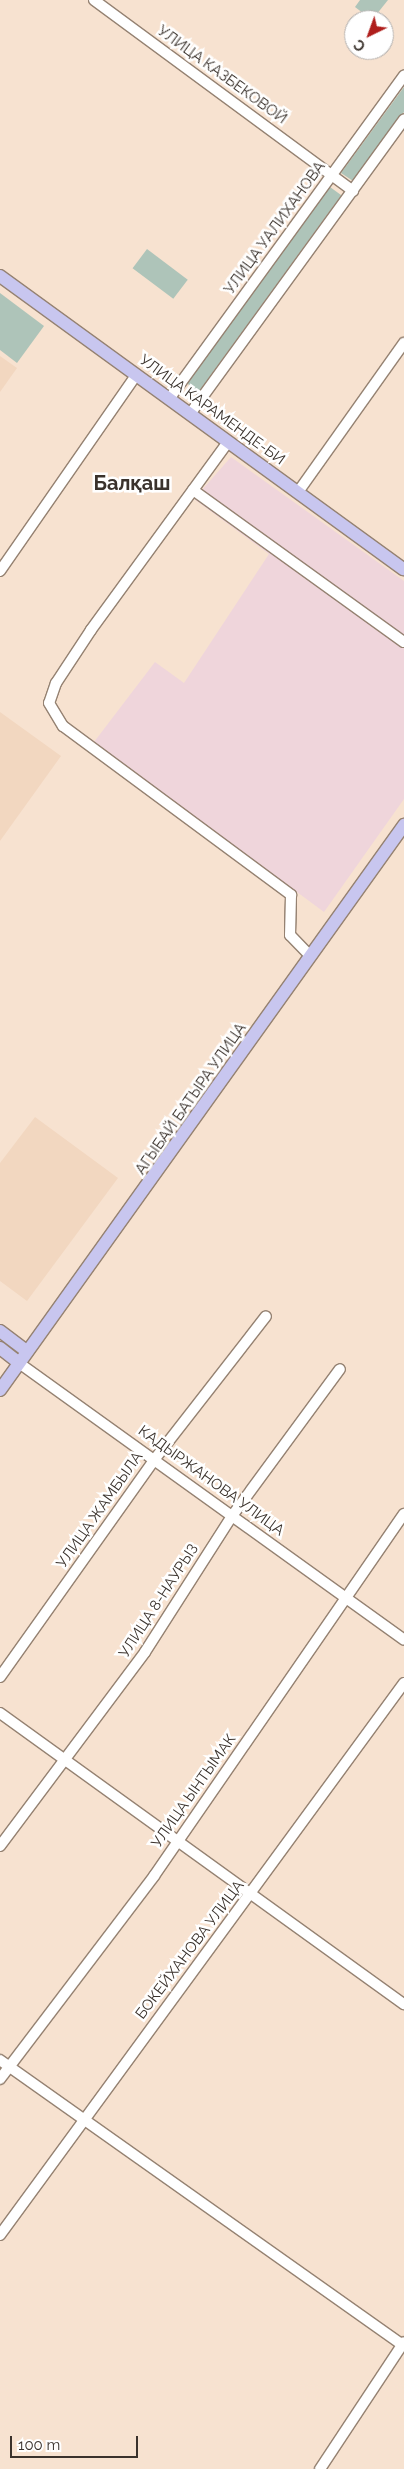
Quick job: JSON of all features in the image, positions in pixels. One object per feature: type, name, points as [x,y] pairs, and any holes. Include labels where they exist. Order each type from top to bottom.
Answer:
[{"type":"main road","name":"УЛИЦА КАРАМЕНДЕ-БИ","points":[[0,276],[404,569]]},
{"type":"main road","name":"АГЫБАЙ БАТЫРА УЛИЦА","points":[[0,1390],[404,825]]},
{"type":"main road","points":[[0,1331],[28,1351]]},
{"type":"main road","name":"КАДЫРЖАНОВА УЛИЦА","points":[[0,1348],[19,1363]]},
{"type":"street","name":"УЛИЦА КАЗБЕКОВОЙ","points":[[94,0],[353,192]]},
{"type":"street","name":"УЛИЦА УАЛИХАНОВА","points":[[169,399],[404,75]]},
{"type":"street","points":[[190,414],[353,192],[404,119]]},
{"type":"street","points":[[298,492],[404,343]]},
{"type":"street","points":[[0,571],[136,374]]},
{"type":"street","points":[[228,442],[56,683],[51,711],[63,726],[291,895],[290,935],[310,956]]},
{"type":"street","points":[[193,490],[276,552],[404,642]]},
{"type":"street","name":"УЛИЦА ЖАМБЫЛА","points":[[0,1677],[154,1460],[266,1316]]},
{"type":"street","name":"КАДЫРЖАНОВА УЛИЦА","points":[[19,1363],[404,1640]]},
{"type":"street","name":"УЛИЦА 8-НАУРЫЗ","points":[[0,1846],[145,1652],[232,1516],[340,1369]]},
{"type":"street","name":"УЛИЦА ЫНТЫМАК","points":[[0,2079],[178,1841],[404,1514]]},
{"type":"street","name":"БОКЕЙХАНОВА УЛИЦА","points":[[0,2235],[404,1683]]},
{"type":"street","points":[[0,1713],[404,2004]]},
{"type":"street","points":[[0,2060],[404,2344],[320,2469]]},
{"type":"shaded area","points":[[0,356],[17,368],[0,392]]},
{"type":"shaded area","points":[[231,457],[404,581],[404,799],[324,912],[94,742],[155,662],[184,683],[269,554],[194,499]]},
{"type":"shaded area","points":[[0,712],[61,756],[0,841]]},
{"type":"shaded area","points":[[35,1117],[118,1178],[27,1301],[0,1281],[0,1163]]},
{"type":"green space","points":[[360,0],[388,0],[380,10],[359,10],[355,7]]},
{"type":"green space","points":[[404,87],[404,112],[353,181],[341,173]]},
{"type":"green space","points":[[330,187],[341,195],[198,392],[187,384]]},
{"type":"green space","points":[[147,249],[188,280],[173,299],[133,268]]},
{"type":"green space","points":[[0,293],[44,326],[17,363],[0,350]]},
{"type":"district","name":"Балқаш","points":[[132,483]]}]
